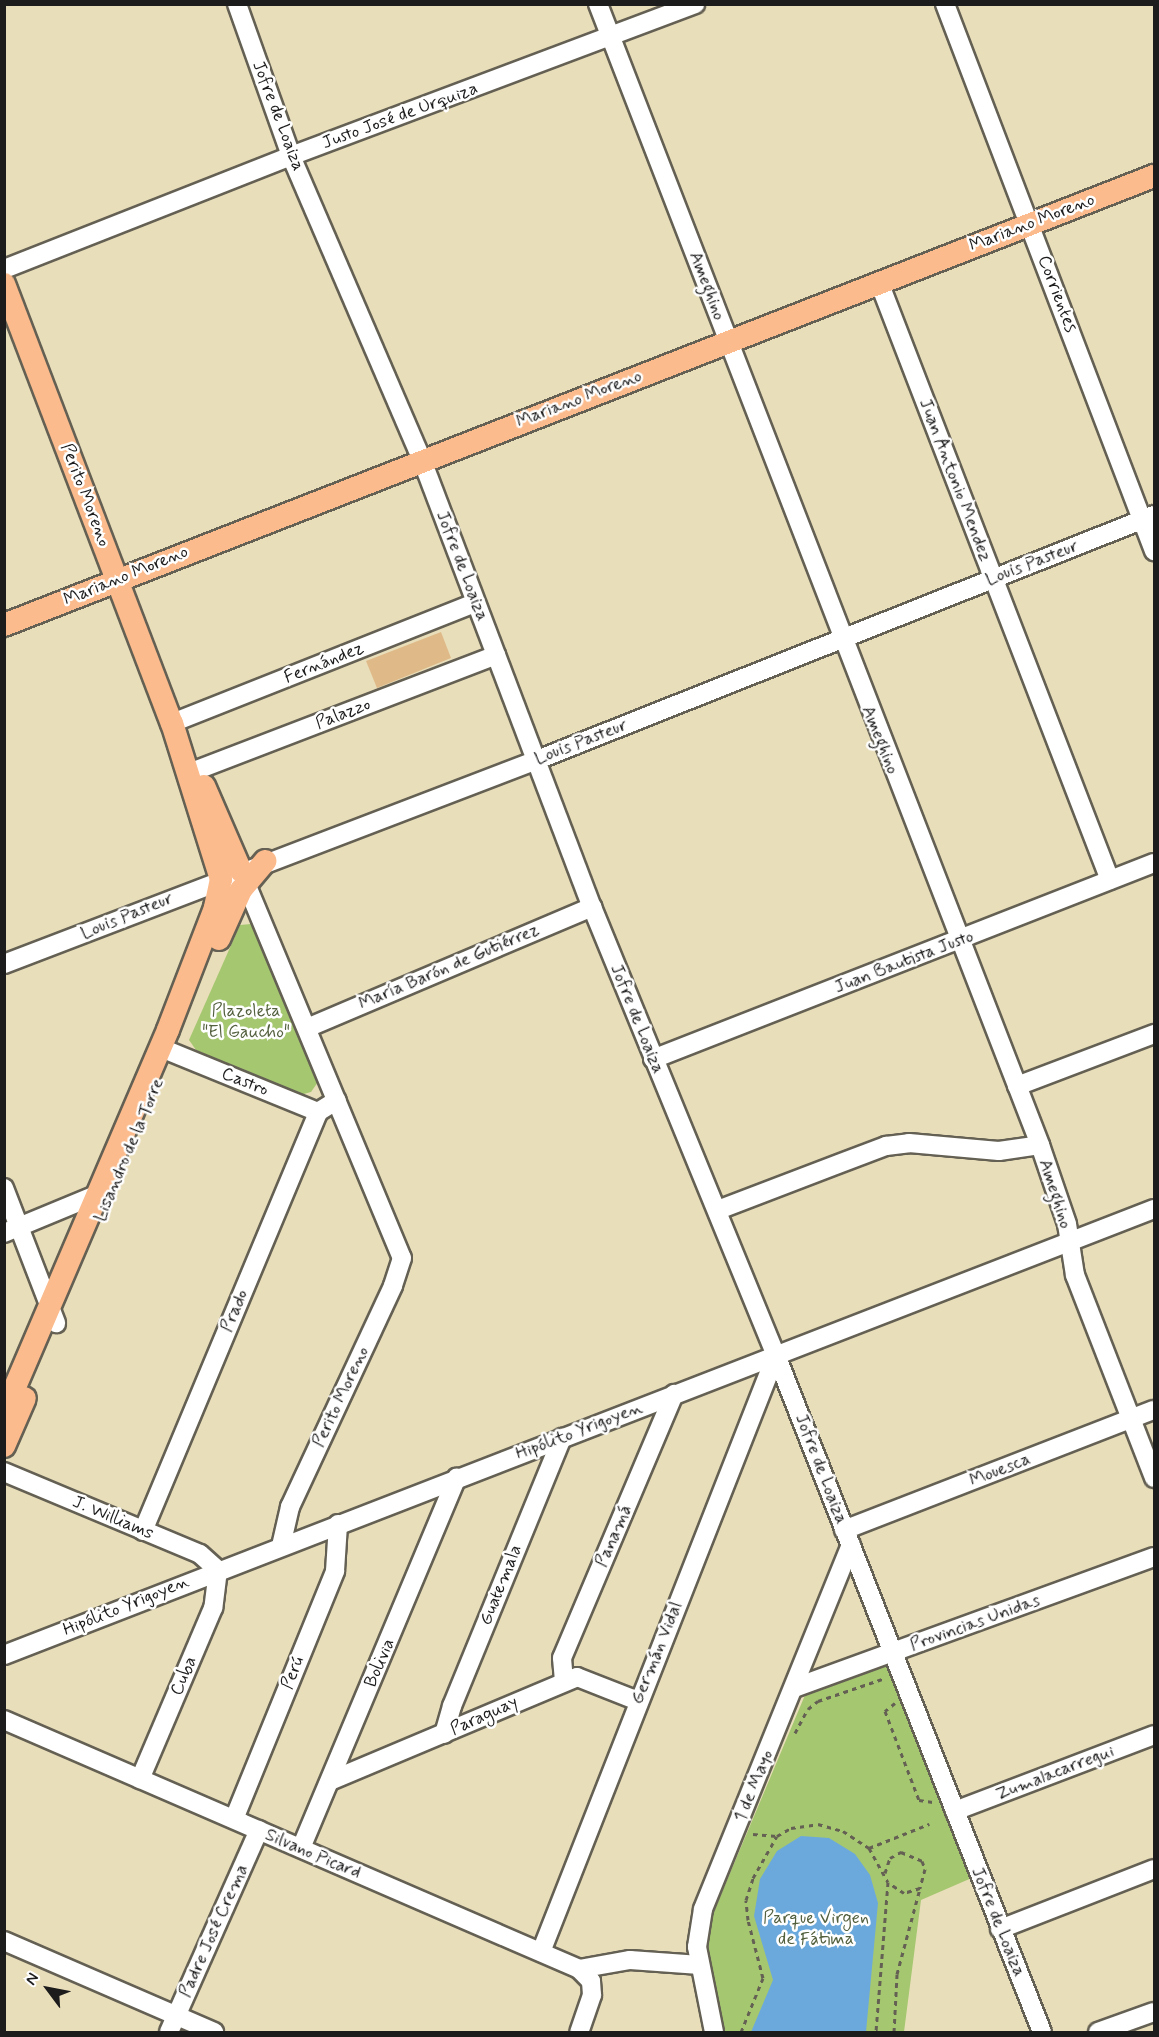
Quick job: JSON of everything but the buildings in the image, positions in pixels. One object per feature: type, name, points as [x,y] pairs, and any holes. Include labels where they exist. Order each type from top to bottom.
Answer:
[{"type":"main road","name":"Mariano Moreno","points":[[4,625],[422,460],[1155,176]]},
{"type":"main road","name":"Perito Moreno","points":[[4,284],[118,579],[189,773],[236,878]]},
{"type":"main road","name":"Lisandro de la Torre","points":[[4,1446],[98,1194],[204,938],[236,878],[265,861]]},
{"type":"main road","name":"Lisandro de la Torre","points":[[4,1412],[53,1315],[171,1052],[236,878]]},
{"type":"street","name":"Jofre de Loaiza","points":[[237,4],[291,156],[422,460],[592,907],[652,1059],[718,1210],[1042,2032]]},
{"type":"street","name":"Ameghino","points":[[598,4],[841,641],[1040,1145],[1070,1243],[1075,1275],[1155,1478]]},
{"type":"street","name":"Justo José de Urquiza","points":[[4,268],[291,156],[610,38],[695,4]]},
{"type":"street","name":"Corrientes","points":[[945,4],[1148,518],[1155,551]]},
{"type":"street","name":"Juan Antonio Mendez","points":[[879,282],[1110,880]]},
{"type":"street","name":"Louis Pasteur","points":[[265,861],[537,760],[1148,518]]},
{"type":"street","name":"Fernández","points":[[172,723],[475,603]]},
{"type":"street","name":"Palazzo","points":[[189,773],[496,655]]},
{"type":"street","name":"Juan Bautista Justo","points":[[652,1059],[1155,863]]},
{"type":"street","name":"Louis Pasteur","points":[[4,964],[236,878]]},
{"type":"street","name":"Perito Moreno","points":[[236,878],[307,1028],[401,1249],[400,1269],[290,1507],[281,1546]]},
{"type":"street","name":"María Barón de Gutiérrez","points":[[307,1028],[592,907]]},
{"type":"street","points":[[1017,1086],[1155,1034]]},
{"type":"street","name":"Castro","points":[[171,1052],[318,1112]]},
{"type":"street","points":[[318,1112],[337,1100]]},
{"type":"street","name":"Prado","points":[[143,1531],[318,1112]]},
{"type":"street","points":[[718,1210],[886,1146],[909,1143],[999,1151],[1040,1145]]},
{"type":"street","points":[[4,1188],[12,1230],[53,1315]]},
{"type":"street","points":[[12,1230],[98,1194]]},
{"type":"street","name":"Hipólito Yrigoyen","points":[[4,1655],[457,1477],[1155,1209]]},
{"type":"street","name":"Germán Vidal","points":[[541,1952],[776,1355]]},
{"type":"street","name":"Panamá","points":[[564,1680],[562,1658],[674,1394]]},
{"type":"street","name":"Mouesca","points":[[848,1538],[1155,1410]]},
{"type":"street","name":"Guatemala","points":[[444,1734],[452,1706],[562,1438]]},
{"type":"street","name":"J. Williams","points":[[4,1472],[200,1554],[218,1570]]},
{"type":"street","name":"Bolivia","points":[[301,1848],[457,1477]]},
{"type":"street","name":"Perú","points":[[234,1820],[335,1571],[338,1524]]},
{"type":"street","name":"1 de Mayo","points":[[714,2032],[700,1965],[698,1938],[703,1909],[794,1688],[848,1538]]},
{"type":"street","name":"Provincias Unidas","points":[[794,1688],[1155,1557]]},
{"type":"street","name":"Cuba","points":[[140,1779],[213,1608],[218,1570]]},
{"type":"street","name":"Paraguay","points":[[330,1781],[444,1734],[564,1680],[587,1678],[638,1701]]},
{"type":"street","name":"Silvano Picard","points":[[4,1720],[579,1969]]},
{"type":"street","name":"Zumalacarregui","points":[[955,1811],[1155,1735]]},
{"type":"street","name":"Padre José Crema","points":[[173,2024],[259,1830]]},
{"type":"street","points":[[1000,1929],[1155,1869]]},
{"type":"street","points":[[4,1941],[173,2024],[214,2032]]},
{"type":"street","points":[[579,1969],[630,1960],[700,1965]]},
{"type":"street","points":[[579,1969],[591,1981],[589,2009],[579,2032]]},
{"type":"street","points":[[1098,2032],[1155,2012]]},
{"type":"path","points":[[792,1740],[808,1709],[818,1701],[873,1680],[893,1682]]},
{"type":"path","points":[[900,1698],[885,1712],[919,1800],[939,1803]]},
{"type":"path","points":[[749,1844],[758,1824]]},
{"type":"path","points":[[741,2032],[763,1978],[746,1900],[753,1878],[777,1836],[791,1828],[818,1824],[843,1831],[868,1848],[888,1882],[876,2032]]},
{"type":"path","points":[[868,1848],[929,1824]]},
{"type":"path","points":[[753,1834],[777,1836]]},
{"type":"path","points":[[885,1875],[890,1858],[901,1852],[909,1852],[922,1861],[925,1869],[897,1974],[894,2032]]},
{"type":"path","points":[[888,1882],[904,1893],[920,1888]]},
{"type":"green space","name":"Plazoleta \"El Gaucho\"","points":[[251,924],[318,1082],[311,1092],[300,1095],[196,1050],[189,1040],[240,925]]},
{"type":"green space","name":"Parque Virgen de Fátima","points":[[889,1662],[974,1877],[921,1900],[904,2032],[707,2032],[709,1923],[808,1688]]},
{"type":"water","points":[[801,1836],[829,1838],[855,1854],[870,1875],[878,1903],[866,2032],[751,2032],[773,1980],[754,1916],[760,1879],[777,1851]]}]
